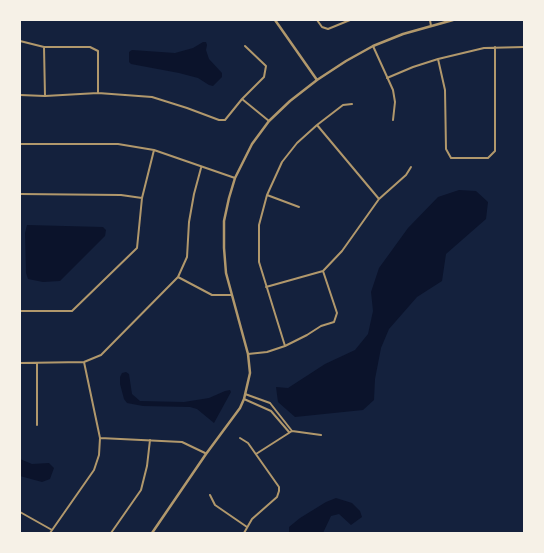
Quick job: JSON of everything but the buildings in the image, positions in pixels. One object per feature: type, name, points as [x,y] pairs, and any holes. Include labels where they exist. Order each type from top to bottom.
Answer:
[{"type":"street","points":[[275,20],[317,80]]},
{"type":"street","points":[[317,20],[322,27],[328,30],[350,20]]},
{"type":"street","points":[[430,20],[431,26]]},
{"type":"street","points":[[152,533],[240,408],[246,394],[250,373],[248,354],[226,273],[224,222],[235,178],[252,144],[269,121],[290,101],[346,61],[373,46],[453,20]]},
{"type":"street","points":[[20,41],[44,47],[90,47],[98,52],[98,94]]},
{"type":"street","points":[[20,95],[98,94],[152,97],[219,120],[225,120],[242,99],[264,77],[266,66],[246,46]]},
{"type":"street","points":[[373,46],[392,90],[395,102],[392,120]]},
{"type":"street","points":[[44,47],[44,96]]},
{"type":"street","points":[[438,59],[446,90],[446,149],[451,158],[488,158],[495,151],[495,47]]},
{"type":"street","points":[[387,78],[438,59],[484,48],[524,47]]},
{"type":"street","points":[[242,99],[269,121]]},
{"type":"street","points":[[284,346],[260,262],[259,225],[267,195],[282,162],[297,144],[317,125],[343,105],[352,104]]},
{"type":"street","points":[[317,125],[379,199]]},
{"type":"street","points":[[20,144],[118,144],[154,150],[201,168],[235,178]]},
{"type":"street","points":[[20,311],[72,312],[137,248],[142,198],[154,150]]},
{"type":"street","points":[[266,287],[323,271],[342,251],[379,199],[406,175],[411,167]]},
{"type":"street","points":[[20,363],[84,362],[101,355],[178,277],[187,257],[189,222],[201,168]]},
{"type":"street","points":[[20,194],[121,195],[142,198]]},
{"type":"street","points":[[267,195],[299,207]]},
{"type":"street","points":[[248,354],[267,352],[284,346],[321,326],[334,322],[336,313],[323,271]]},
{"type":"street","points":[[178,277],[212,295],[231,295]]},
{"type":"street","points":[[20,512],[51,532],[94,470],[99,455],[100,438],[84,362]]},
{"type":"street","points":[[37,363],[37,425]]},
{"type":"street","points":[[246,394],[274,406],[292,431]]},
{"type":"street","points":[[257,404],[259,398]]},
{"type":"street","points":[[244,399],[271,411],[289,432]]},
{"type":"street","points":[[256,454],[292,431],[321,435]]},
{"type":"street","points":[[100,438],[182,442],[206,454]]},
{"type":"street","points":[[240,438],[248,443],[279,487],[277,496],[252,519],[244,533]]},
{"type":"street","points":[[112,533],[141,490],[147,466],[150,440]]},
{"type":"street","points":[[210,495],[215,505],[248,527]]},
{"type":"water","points":[[206,42],[209,59],[222,73],[222,77],[213,86],[198,78],[129,62],[129,52],[132,50],[175,53],[193,48]]},
{"type":"water","points":[[459,190],[476,191],[488,202],[486,219],[446,254],[442,281],[417,297],[389,329],[381,348],[375,379],[374,400],[363,410],[295,417],[278,402],[276,387],[288,388],[325,364],[355,350],[368,334],[373,311],[371,292],[379,268],[408,228],[438,197]]},
{"type":"water","points":[[27,225],[103,227],[106,230],[105,236],[60,281],[43,282],[28,279],[26,273],[25,233]]},
{"type":"water","points":[[126,372],[129,374],[132,394],[140,401],[184,402],[209,398],[225,391],[230,390],[231,392],[214,423],[197,409],[190,407],[143,406],[127,403],[120,384],[122,373]]},
{"type":"water","points":[[20,459],[32,464],[49,463],[54,468],[50,479],[42,482],[20,476]]},
{"type":"water","points":[[336,498],[352,503],[360,511],[362,517],[351,525],[339,514],[331,516],[323,533],[289,533],[289,527],[300,518]]}]
